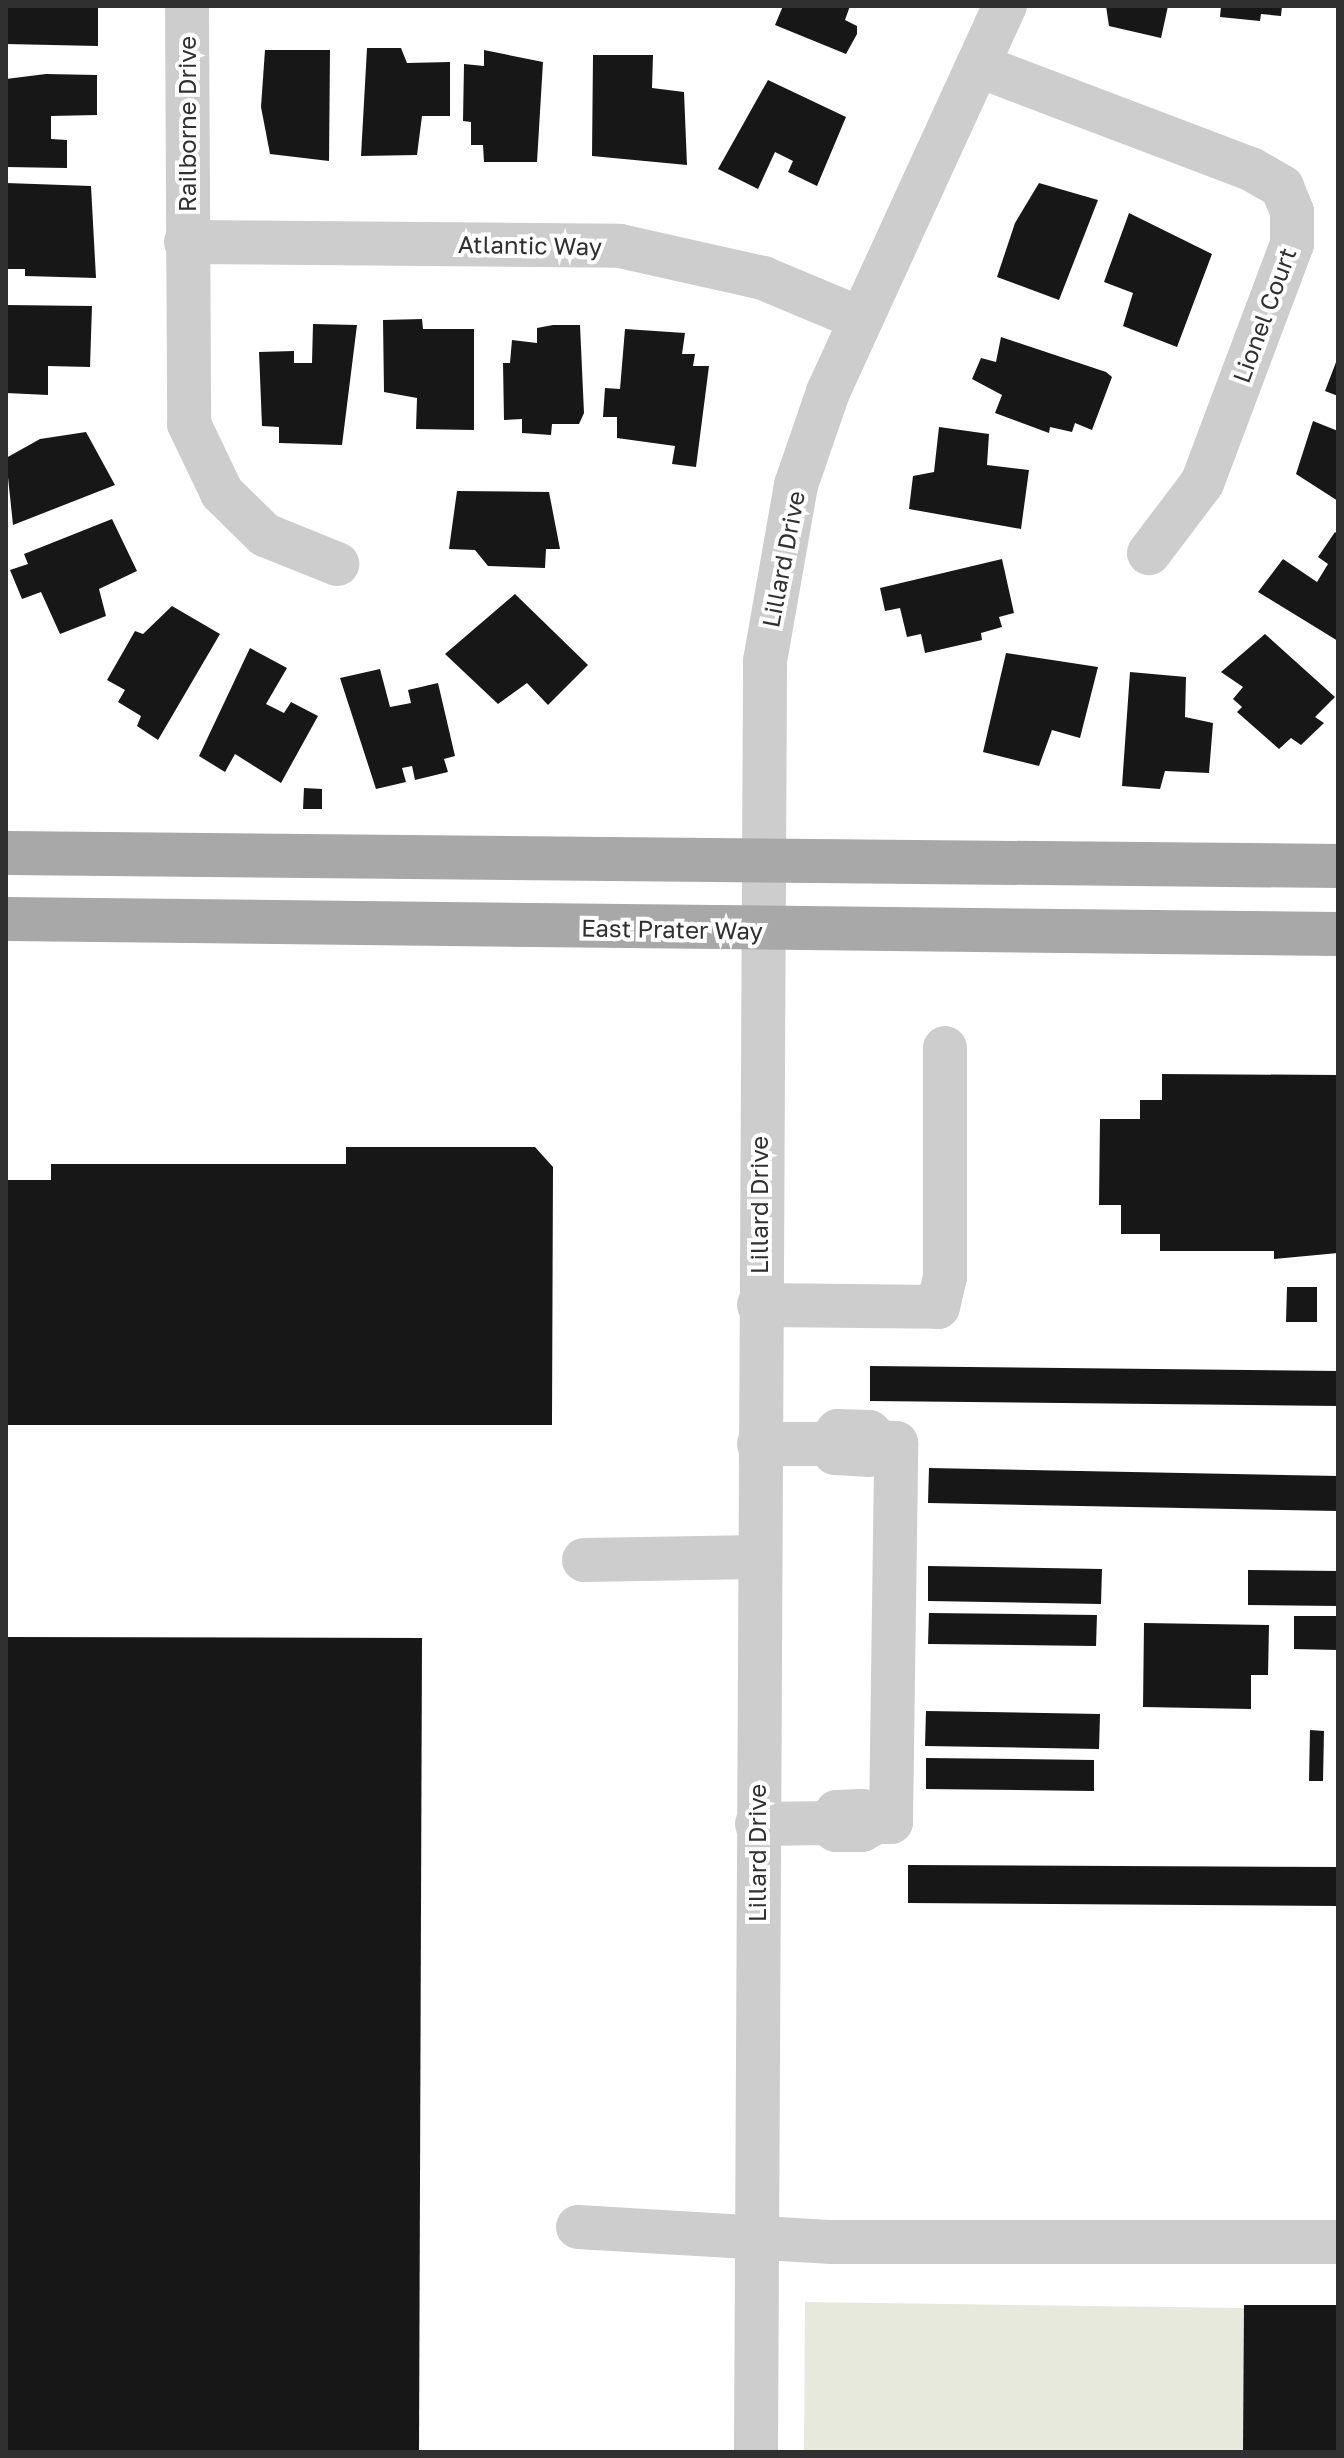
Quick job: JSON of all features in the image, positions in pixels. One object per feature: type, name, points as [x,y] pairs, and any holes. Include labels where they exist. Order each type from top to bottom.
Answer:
[{"type":"main road","points":[[6,853],[1338,866]]},
{"type":"main road","name":"East Prater Way","points":[[6,919],[759,930],[1338,934]]},
{"type":"street","name":"Railborne Drive","points":[[187,6],[184,384],[202,461],[265,535],[337,564]]},
{"type":"street","name":"Lillard Drive","points":[[756,2452],[759,930],[765,661],[776,573],[796,485],[861,319],[982,67],[1005,6]]},
{"type":"street","name":"Lionel Court","points":[[982,67],[1251,169],[1282,187],[1292,212],[1292,244],[1202,483],[1149,553]]},
{"type":"street","name":"Atlantic Way","points":[[186,242],[620,246],[763,278],[861,319]]},
{"type":"street","points":[[759,1305],[938,1307],[945,1277],[945,1048]]},
{"type":"street","points":[[757,1824],[829,1823],[836,1830],[862,1830],[876,1822],[891,1822],[896,1443],[879,1442],[868,1455],[835,1453],[827,1444],[759,1444]]},
{"type":"street","points":[[584,1560],[759,1557]]},
{"type":"street","points":[[578,2227],[755,2235],[833,2242],[1338,2242]]},
{"type":"shaded area","points":[[805,2302],[1244,2308],[1244,2452],[804,2452]]},
{"type":"building","points":[[6,6],[98,6],[98,46],[6,44]]},
{"type":"building","points":[[783,6],[850,6],[845,20],[857,26],[857,34],[846,54],[775,25]]},
{"type":"building","points":[[1106,6],[1168,6],[1161,38],[1109,26]]},
{"type":"building","points":[[1221,6],[1282,6],[1281,16],[1261,14],[1260,21],[1220,17]]},
{"type":"building","points":[[367,48],[401,48],[407,63],[450,62],[450,116],[422,116],[417,155],[361,156]]},
{"type":"building","points":[[265,50],[330,50],[329,161],[270,154],[261,107]]},
{"type":"building","points":[[484,50],[543,62],[537,162],[484,162],[483,145],[471,145],[471,122],[463,121],[464,64],[484,66]]},
{"type":"building","points":[[593,55],[653,55],[652,88],[684,92],[687,165],[592,156]]},
{"type":"building","points":[[46,74],[97,75],[97,115],[51,116],[51,139],[67,140],[67,168],[6,167],[6,79]]},
{"type":"building","points":[[768,80],[846,117],[817,186],[788,172],[793,161],[775,152],[758,189],[718,169]]},
{"type":"building","points":[[6,183],[91,186],[96,278],[25,276],[25,269],[6,269]]},
{"type":"building","points":[[1039,183],[1098,200],[1059,300],[997,277],[1015,223]]},
{"type":"building","points":[[1129,213],[1212,254],[1177,347],[1123,326],[1133,293],[1104,282]]},
{"type":"building","points":[[6,305],[92,306],[90,367],[48,366],[48,395],[6,393]]},
{"type":"building","points":[[422,319],[423,329],[474,329],[474,430],[416,429],[417,398],[384,392],[383,320]]},
{"type":"building","points":[[313,324],[357,325],[342,445],[279,443],[279,427],[262,426],[259,352],[294,351],[294,363],[312,363]]},
{"type":"building","points":[[580,325],[584,413],[579,424],[552,424],[551,435],[522,433],[522,419],[504,420],[503,363],[510,363],[512,340],[537,343],[537,328]]},
{"type":"building","points":[[625,329],[685,333],[682,354],[695,354],[693,366],[709,366],[696,467],[672,464],[675,446],[617,438],[617,417],[603,417],[605,388],[620,389]]},
{"type":"building","points":[[1001,337],[1106,372],[1112,377],[1092,430],[1075,423],[1072,432],[1050,427],[1049,433],[995,413],[1002,395],[972,379],[981,358],[996,362]]},
{"type":"building","points":[[1338,357],[1338,396],[1325,391]]},
{"type":"building","points":[[1313,421],[1338,431],[1338,501],[1296,474]]},
{"type":"building","points":[[939,427],[989,434],[987,465],[1029,470],[1021,529],[909,509],[913,476],[934,472]]},
{"type":"building","points":[[86,432],[115,485],[13,525],[6,458],[40,439]]},
{"type":"building","points":[[457,491],[549,492],[560,549],[546,549],[545,568],[488,566],[475,550],[449,549]]},
{"type":"building","points":[[112,519],[137,571],[99,589],[106,616],[60,634],[41,592],[22,599],[10,570],[28,564],[24,554]]},
{"type":"building","points":[[1335,532],[1338,534],[1338,641],[1258,592],[1283,559],[1317,582],[1328,564],[1318,557]]},
{"type":"building","points":[[1002,559],[1014,613],[999,617],[1002,627],[981,633],[982,640],[925,653],[921,634],[907,637],[900,608],[885,611],[880,588]]},
{"type":"building","points":[[515,594],[588,665],[548,705],[527,683],[498,704],[445,654]]},
{"type":"building","points":[[172,606],[220,634],[158,740],[137,726],[141,716],[118,702],[125,690],[107,680],[135,631],[143,634]]},
{"type":"building","points":[[1265,634],[1335,697],[1315,717],[1324,723],[1301,745],[1291,738],[1279,749],[1237,712],[1242,707],[1233,699],[1243,687],[1221,672]]},
{"type":"building","points":[[250,648],[287,668],[266,704],[284,713],[291,702],[318,716],[281,783],[235,754],[225,772],[199,756]]},
{"type":"building","points":[[1006,653],[1098,667],[1080,738],[1052,730],[1039,766],[983,752]]},
{"type":"building","points":[[380,669],[390,707],[411,703],[408,690],[438,683],[455,756],[444,759],[448,772],[415,780],[412,766],[402,768],[406,782],[376,789],[340,678]]},
{"type":"building","points":[[1130,672],[1186,677],[1185,717],[1213,723],[1209,773],[1165,771],[1160,789],[1122,786]]},
{"type":"building","points":[[304,788],[322,789],[322,809],[303,809]]},
{"type":"building","points":[[1162,1074],[1338,1075],[1338,1253],[1274,1259],[1274,1251],[1160,1251],[1160,1234],[1121,1234],[1121,1205],[1099,1205],[1100,1119],[1140,1119],[1140,1100],[1162,1100]]},
{"type":"building","points":[[346,1147],[535,1147],[553,1167],[552,1425],[6,1425],[6,1180],[51,1180],[51,1164],[346,1164]]},
{"type":"building","points":[[1287,1287],[1317,1287],[1317,1322],[1286,1322]]},
{"type":"building","points":[[870,1366],[1338,1371],[1338,1406],[870,1401]]},
{"type":"building","points":[[929,1468],[1338,1476],[1338,1511],[928,1503]]},
{"type":"building","points":[[928,1566],[1102,1569],[1101,1604],[928,1601]]},
{"type":"building","points":[[1248,1570],[1338,1571],[1338,1606],[1248,1605]]},
{"type":"building","points":[[929,1613],[1097,1615],[1096,1646],[928,1644]]},
{"type":"building","points":[[1294,1616],[1338,1616],[1338,1650],[1294,1649]]},
{"type":"building","points":[[1144,1623],[1269,1625],[1268,1675],[1251,1675],[1251,1709],[1143,1707]]},
{"type":"building","points":[[6,1637],[422,1638],[419,2452],[6,2452]]},
{"type":"building","points":[[926,1711],[1100,1714],[1099,1749],[925,1746]]},
{"type":"building","points":[[1310,1730],[1324,1731],[1323,1781],[1309,1781]]},
{"type":"building","points":[[926,1758],[1094,1760],[1094,1791],[926,1789]]},
{"type":"building","points":[[908,1865],[1338,1867],[1338,1906],[908,1903]]},
{"type":"building","points":[[1244,2305],[1338,2305],[1338,2452],[1243,2452]]}]
